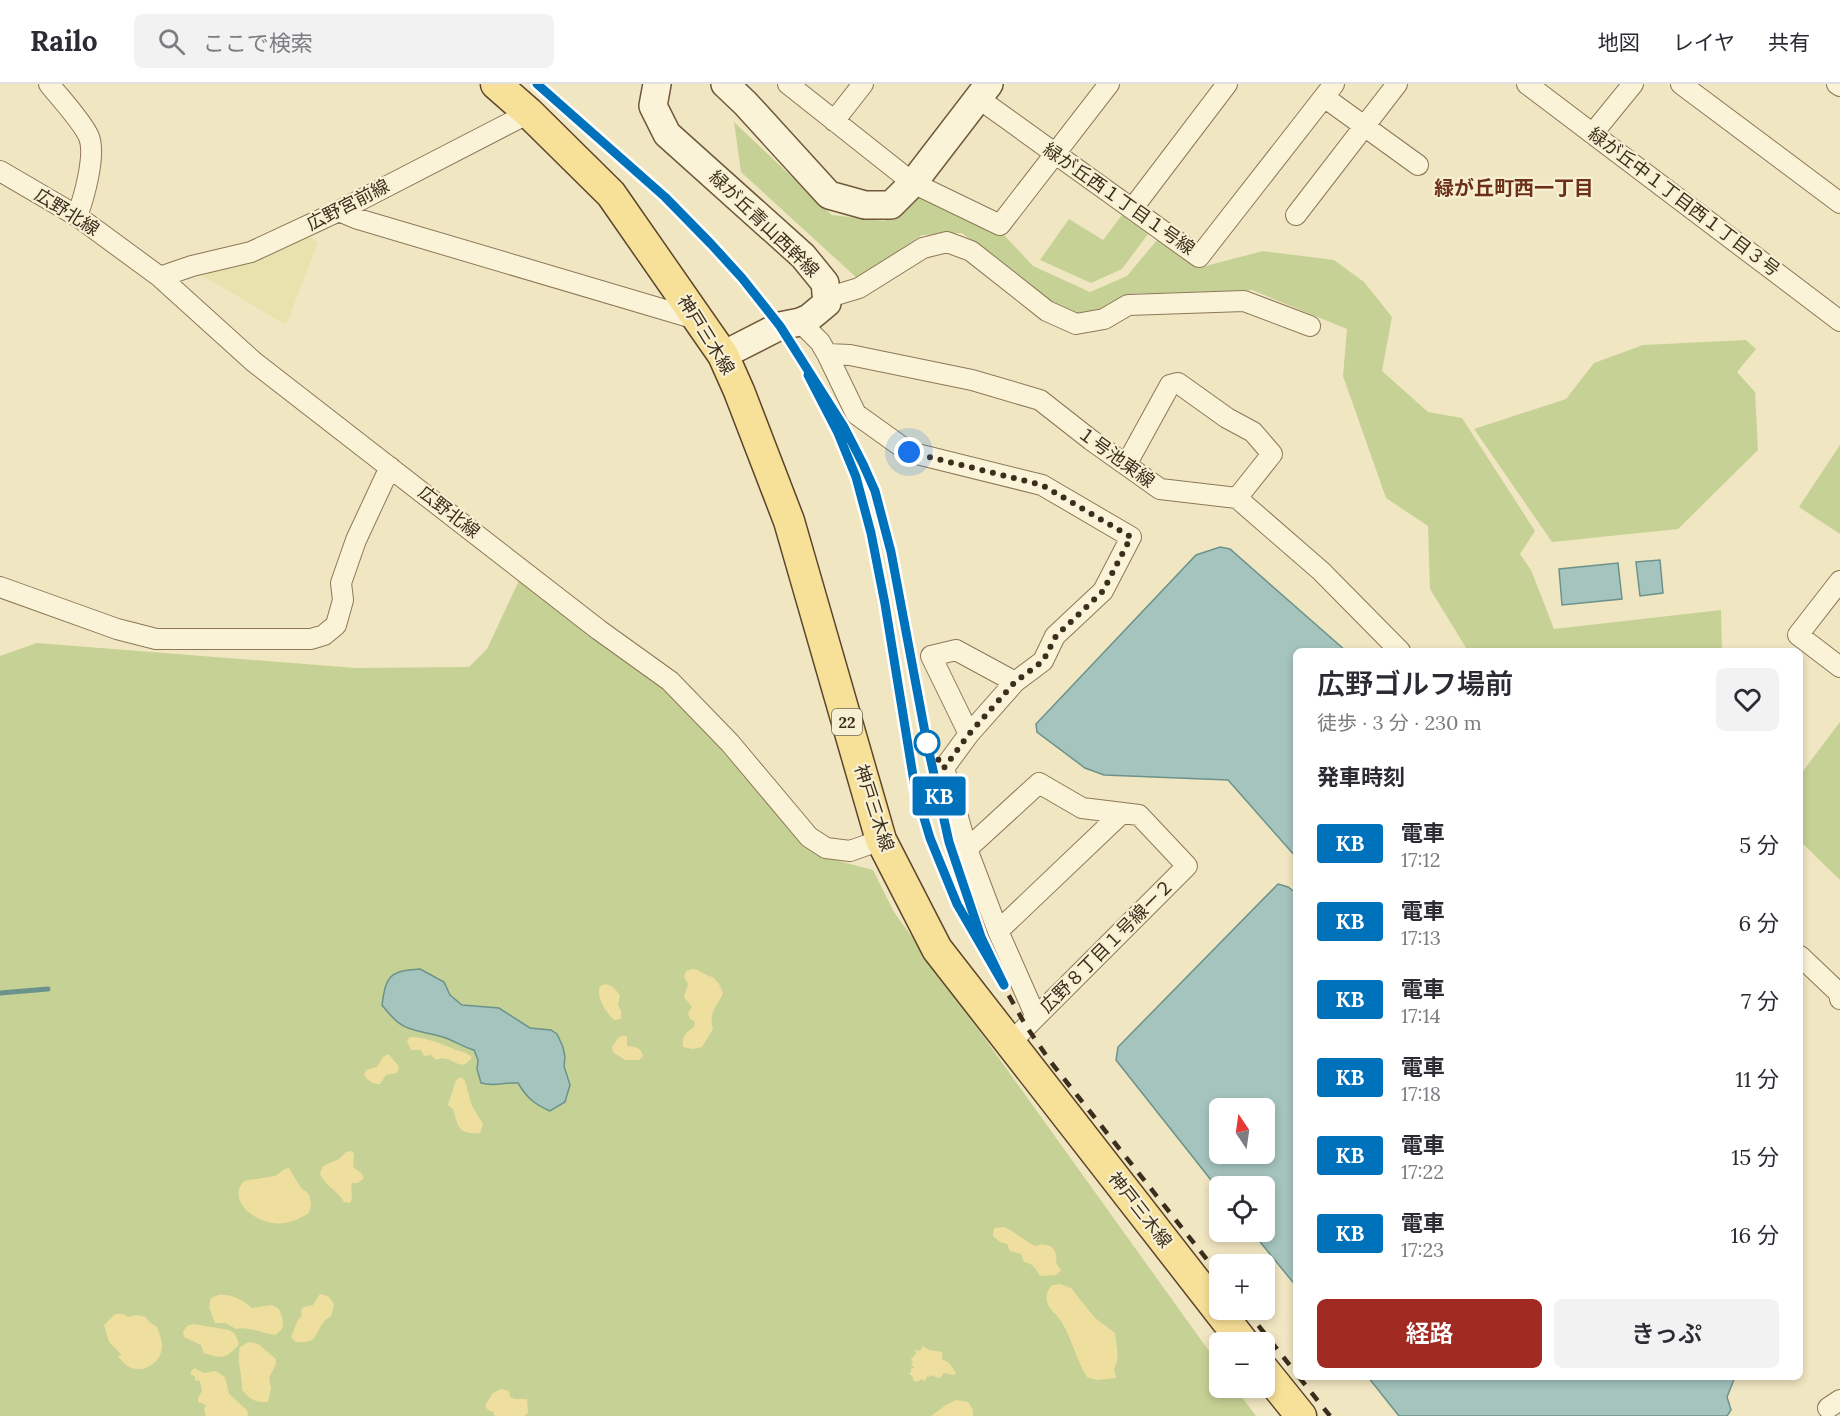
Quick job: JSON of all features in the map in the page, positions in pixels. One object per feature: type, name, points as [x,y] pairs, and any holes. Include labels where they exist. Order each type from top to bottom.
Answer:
[{"type":"main road","name":"神戸三木線","points":[[496,84],[529,113],[611,194],[723,355],[789,521],[881,840],[937,949],[1235,1332]]},
{"type":"main road","points":[[1275,1384],[1301,1416]]},
{"type":"street","points":[[49,84],[89,138],[91,155],[82,204],[77,216]]},
{"type":"street","name":"緑が丘青山西幹線","points":[[657,84],[653,106],[667,134],[803,256],[825,283],[827,303],[809,318],[780,326],[723,355]]},
{"type":"street","points":[[725,84],[829,195],[865,205],[891,205],[913,183],[984,91]]},
{"type":"street","points":[[788,84],[913,183],[1000,225],[1109,84]]},
{"type":"street","points":[[834,121],[863,84]]},
{"type":"street","points":[[1132,209],[1227,84]]},
{"type":"street","points":[[1296,215],[1397,84]]},
{"type":"street","name":"緑が丘中１丁目西１丁目３号","points":[[1527,84],[1840,321]]},
{"type":"street","points":[[1593,133],[1633,84]]},
{"type":"street","points":[[1681,84],[1840,203]]},
{"type":"street","points":[[1329,90],[1364,126],[1418,165]]},
{"type":"street","name":"緑が丘西１丁目１号線","points":[[984,91],[1055,154],[1199,257],[1329,90]]},
{"type":"street","name":"広野宮前線","points":[[160,277],[192,266],[251,252],[339,211],[529,113]]},
{"type":"street","name":"広野北線","points":[[0,171],[77,216],[160,277],[254,362],[599,630],[670,681],[730,742],[809,837],[826,848],[850,851],[881,840]]},
{"type":"street","points":[[339,211],[358,219],[699,320]]},
{"type":"street","points":[[826,298],[860,288],[923,248],[947,242],[971,251],[1047,311],[1076,324],[1104,319],[1128,305],[1244,301],[1310,326]]},
{"type":"street","points":[[801,322],[820,342],[856,414],[909,452],[1042,485],[1131,537],[1103,591],[1056,636],[1043,661],[1015,682],[969,734],[944,768],[967,849],[998,931],[1036,1017],[1010,1043]]},
{"type":"street","name":"１号池東線","points":[[827,354],[850,356],[972,380],[1040,400],[1091,440],[1161,489],[1237,498]]},
{"type":"street","points":[[1126,465],[1170,385],[1178,383],[1227,418],[1253,432],[1272,453],[1237,498],[1321,571],[1397,648]]},
{"type":"street","points":[[0,587],[117,629],[156,639],[311,639],[324,635],[336,625],[343,600],[341,583],[356,540],[390,467]]},
{"type":"street","points":[[1792,643],[1840,581]]},
{"type":"street","points":[[1803,648],[1840,667]]},
{"type":"street","points":[[969,734],[931,656],[956,650],[1015,682]]},
{"type":"street","name":"広野８丁目１号線ー２","points":[[967,849],[1039,783],[1082,808],[1139,815],[1187,866],[1036,1017]]},
{"type":"street","points":[[998,931],[1122,813]]},
{"type":"street","points":[[1803,959],[1839,993],[1840,999]]},
{"type":"shaded area","points":[[306,234],[318,243],[286,325],[203,276],[205,271]]},
{"type":"green space","points":[[734,122],[832,215],[884,221],[915,194],[1003,234],[1033,266],[1090,292],[1127,276],[1158,239],[1198,268],[1263,251],[1334,260],[1364,282],[1392,317],[1382,371],[1428,412],[1462,418],[1535,531],[1520,554],[1531,570],[1554,629],[1721,610],[1722,648],[1466,648],[1430,589],[1428,526],[1386,498],[1343,376],[1347,329],[1252,290],[1128,294],[1095,312],[1073,313],[1040,297],[962,233],[922,235],[858,279],[741,172]]},
{"type":"green space","points":[[1122,215],[1148,234],[1122,269],[1091,283],[1040,260],[1069,219],[1103,240]]},
{"type":"green space","points":[[1746,340],[1756,349],[1737,372],[1755,392],[1758,450],[1678,529],[1552,542],[1474,429],[1566,399],[1594,363],[1643,345]]},
{"type":"green space","points":[[1840,445],[1840,534],[1799,507]]},
{"type":"green space","points":[[522,574],[671,689],[820,856],[873,870],[894,912],[1209,1351],[1209,1398],[1242,1398],[1256,1416],[0,1416],[0,656],[37,643],[356,668],[469,667],[487,649]]},
{"type":"green space","points":[[1840,722],[1840,880],[1803,844],[1803,771]]},
{"type":"sand","points":[[693,969],[713,977],[723,993],[712,1014],[713,1029],[702,1047],[693,1049],[683,1047],[683,1044],[685,1036],[694,1027],[695,1022],[690,1019],[688,1013],[692,1007],[684,997],[688,984],[684,977],[686,971]]},
{"type":"sand","points":[[606,984],[613,987],[620,995],[618,1005],[621,1019],[614,1020],[605,1009],[599,996],[600,986]]},
{"type":"sand","points":[[627,1036],[627,1046],[641,1051],[643,1056],[639,1060],[625,1060],[613,1052],[612,1047],[619,1037]]},
{"type":"sand","points":[[410,1037],[435,1042],[472,1057],[463,1064],[441,1058],[436,1060],[431,1055],[424,1056],[421,1050],[411,1050],[407,1041]]},
{"type":"sand","points":[[388,1054],[398,1065],[397,1073],[386,1075],[380,1084],[371,1082],[364,1075],[366,1070],[377,1067],[383,1057]]},
{"type":"sand","points":[[461,1077],[465,1081],[472,1106],[483,1124],[480,1133],[463,1131],[453,1109],[448,1105],[456,1080]]},
{"type":"sand","points":[[352,1151],[354,1154],[353,1167],[364,1178],[358,1183],[352,1183],[350,1203],[344,1202],[320,1174],[323,1166],[339,1159],[346,1152]]},
{"type":"sand","points":[[289,1168],[301,1188],[310,1197],[309,1213],[291,1221],[272,1223],[257,1218],[240,1202],[240,1188],[244,1181],[275,1176]]},
{"type":"sand","points":[[1004,1227],[1035,1246],[1044,1244],[1052,1247],[1056,1253],[1056,1263],[1061,1270],[1056,1275],[1040,1276],[1032,1265],[1024,1262],[1021,1254],[1010,1251],[1007,1244],[993,1236],[994,1228]]},
{"type":"sand","points":[[1060,1284],[1071,1288],[1095,1318],[1115,1333],[1118,1355],[1114,1369],[1116,1378],[1097,1380],[1087,1377],[1065,1328],[1047,1302],[1048,1291],[1052,1285]]},
{"type":"sand","points":[[320,1294],[327,1296],[334,1305],[331,1316],[325,1320],[310,1341],[296,1342],[291,1337],[302,1316],[301,1310],[313,1305]]},
{"type":"sand","points":[[218,1295],[236,1298],[252,1308],[272,1305],[279,1309],[283,1327],[275,1335],[250,1329],[236,1329],[225,1323],[215,1323],[209,1307],[211,1298]]},
{"type":"sand","points":[[115,1314],[146,1317],[157,1327],[161,1339],[161,1351],[156,1361],[148,1367],[132,1368],[117,1356],[122,1355],[109,1342],[104,1325]]},
{"type":"sand","points":[[194,1324],[229,1330],[235,1334],[239,1344],[227,1355],[215,1356],[204,1353],[201,1345],[184,1337],[183,1332],[187,1326]]},
{"type":"sand","points":[[249,1342],[258,1344],[276,1359],[269,1378],[271,1388],[268,1402],[253,1400],[242,1390],[239,1353],[240,1347]]},
{"type":"sand","points":[[923,1346],[929,1350],[942,1352],[942,1359],[949,1363],[956,1373],[954,1375],[944,1373],[940,1378],[928,1375],[925,1381],[922,1379],[914,1381],[909,1374],[914,1367],[911,1365],[913,1362],[911,1359],[916,1354],[915,1350],[920,1351]]},
{"type":"sand","points":[[194,1368],[204,1373],[216,1371],[225,1377],[229,1394],[247,1410],[248,1416],[206,1416],[204,1410],[206,1405],[198,1402],[202,1391],[200,1381],[195,1380],[195,1376],[191,1375]]},
{"type":"sand","points":[[501,1389],[509,1391],[510,1397],[515,1399],[527,1399],[528,1413],[524,1416],[495,1416],[488,1410],[485,1406],[493,1393]]},
{"type":"sand","points":[[956,1400],[968,1402],[973,1410],[973,1416],[931,1416],[946,1405]]},
{"type":"water","points":[[1220,547],[1230,549],[1343,648],[1293,648],[1293,854],[1228,780],[1104,775],[1085,768],[1037,732],[1036,724],[1196,555]]},
{"type":"water","points":[[1660,560],[1663,593],[1640,596],[1636,562]]},
{"type":"water","points":[[1618,563],[1622,599],[1562,605],[1559,569]]},
{"type":"water","points":[[1278,884],[1293,891],[1293,1282],[1275,1260],[1275,1254],[1270,1254],[1260,1242],[1275,1242],[1275,1176],[1209,1177],[1116,1060],[1118,1047]]},
{"type":"water","points":[[420,969],[444,982],[450,995],[462,1005],[499,1008],[530,1028],[551,1030],[557,1034],[563,1047],[564,1066],[570,1085],[565,1102],[550,1111],[531,1100],[518,1083],[491,1085],[481,1083],[477,1069],[478,1060],[474,1050],[443,1037],[409,1029],[396,1021],[382,1005],[385,987],[391,976],[396,973]]},
{"type":"water","points":[[1370,1380],[1734,1380],[1727,1397],[1731,1410],[1727,1416],[1399,1416]]},
{"type":"waterway","points":[[0,993],[48,989]]},
{"type":"railway","points":[[537,84],[665,197],[742,278],[780,326],[844,427],[875,491],[891,552],[927,743],[949,842],[981,937],[1003,985]]},
{"type":"railway","points":[[835,427],[856,478],[873,543],[908,752],[920,806],[946,879],[973,931]]},
{"type":"railway","points":[[999,978],[1026,1026],[1050,1061],[1209,1262]]},
{"type":"railway","points":[[1254,1320],[1293,1369]]},
{"type":"railway","points":[[1301,1380],[1330,1416]]},
{"type":"train","name":"KB","points":[[537,84],[665,197],[742,278],[780,326],[844,427],[875,491],[884,523],[949,842],[981,937],[1004,985],[957,904],[930,838],[915,788],[871,533],[856,477],[838,433],[808,375]]},
{"type":"district","name":"緑が丘町西一丁目","points":[[1514,188]]},
{"type":"route","points":[[909,452],[1042,485],[1131,537],[1103,591],[1056,636],[1043,661],[1015,682],[969,734],[944,768],[927,743]]}]
